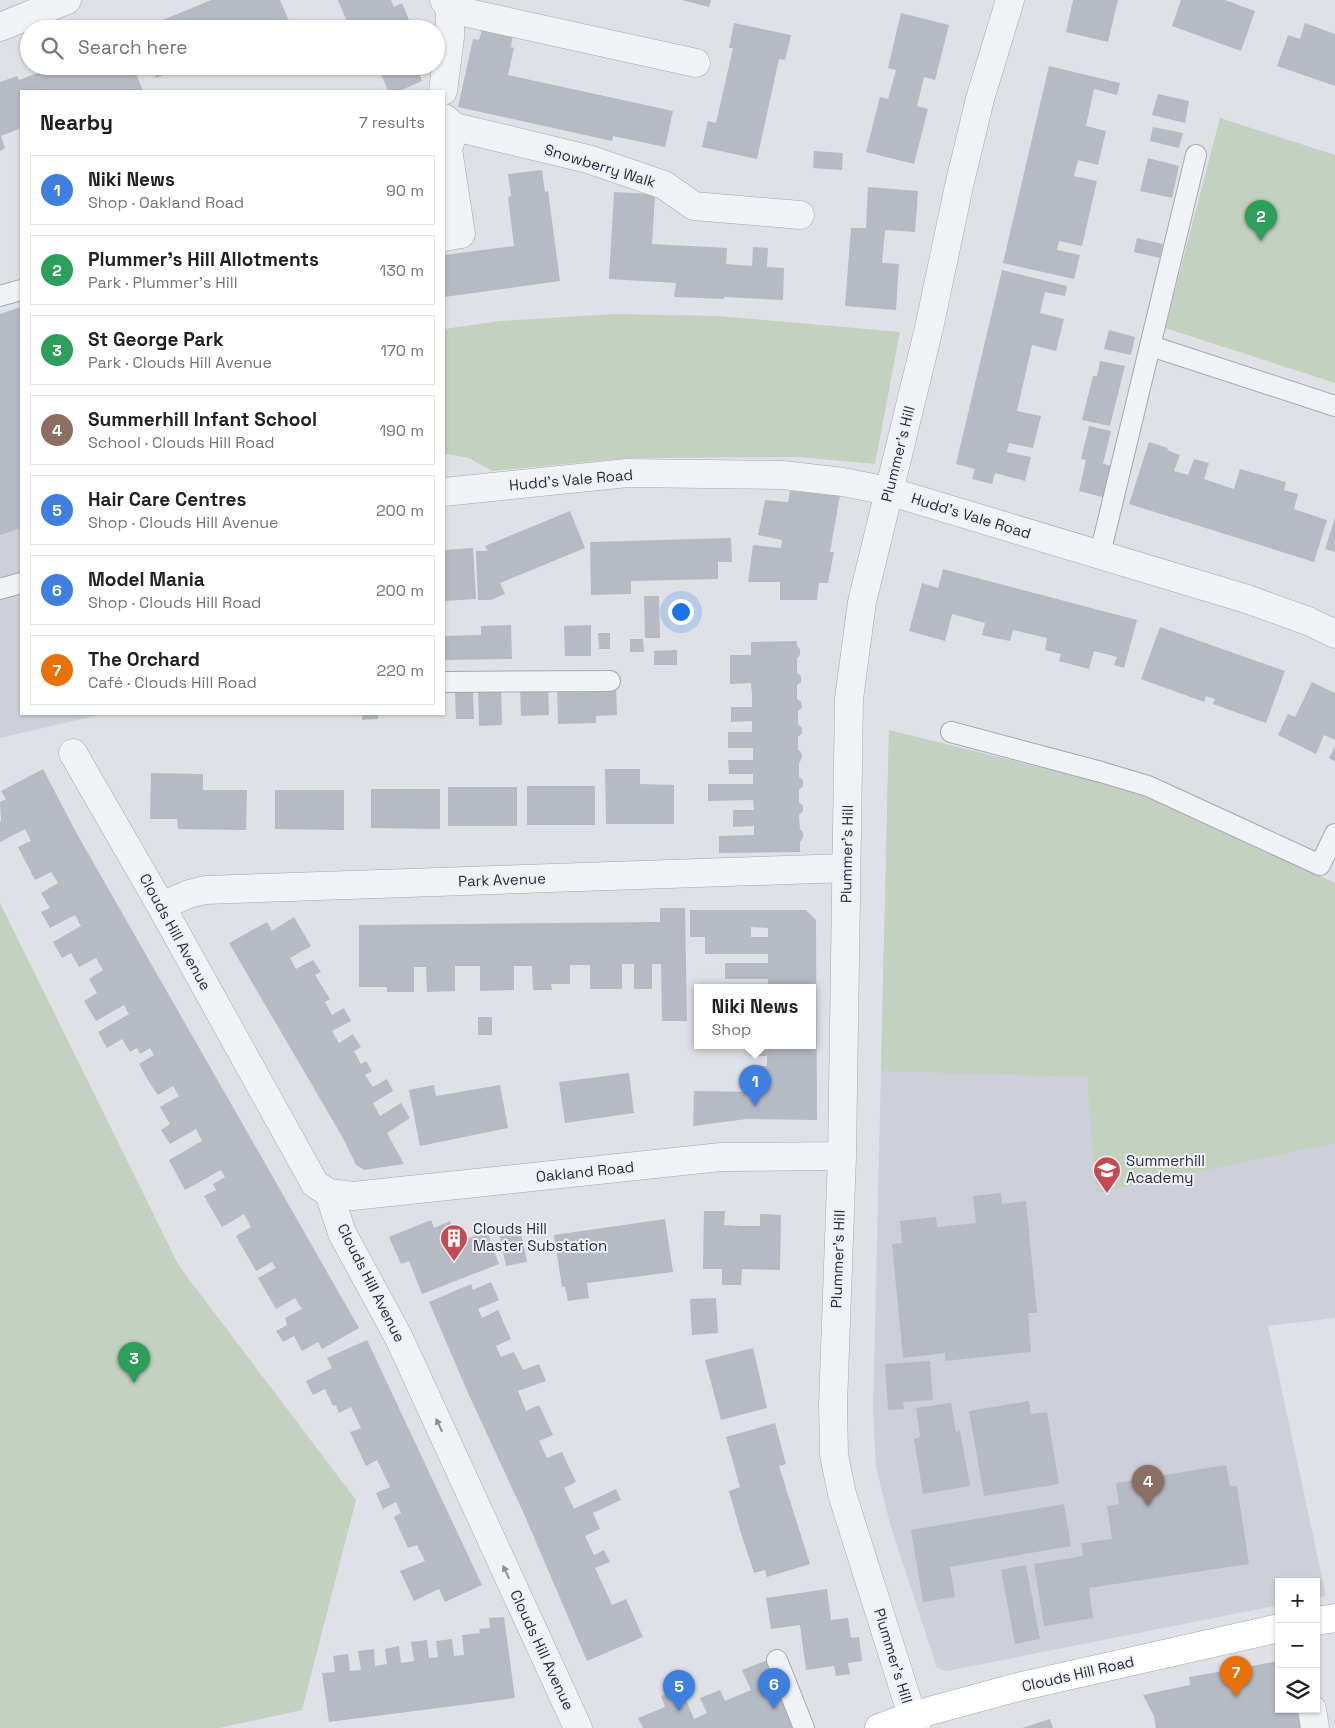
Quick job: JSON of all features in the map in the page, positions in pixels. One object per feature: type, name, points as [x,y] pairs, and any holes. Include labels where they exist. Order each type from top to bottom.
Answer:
[{"type":"main road","points":[[1320,1620],[1335,1618]]},
{"type":"main road","name":"Clouds Hill Road","points":[[879,1728],[914,1722],[1018,1687],[1275,1629]]},
{"type":"street","points":[[0,27],[67,0]]},
{"type":"street","name":"Plummer's Hill","points":[[914,1722],[842,1494],[834,1455],[832,1405],[842,1156],[850,699],[862,602],[929,328],[959,186],[980,99],[1010,0]]},
{"type":"street","points":[[443,90],[450,37],[447,4],[696,63]]},
{"type":"street","name":"Snowberry Walk","points":[[445,237],[460,234],[448,149],[449,122],[588,159],[664,185],[694,206],[800,215]]},
{"type":"street","name":"Hudd's Vale Road","points":[[445,492],[626,473],[783,475],[843,482],[888,492],[1247,599],[1308,621],[1335,634]]},
{"type":"street","name":"Clouds Hill Avenue","points":[[73,753],[161,906],[315,1184],[329,1193],[342,1232],[399,1338],[578,1728]]},
{"type":"street","name":"Park Avenue","points":[[161,906],[188,894],[205,890],[846,868]]},
{"type":"street","name":"Oakland Road","points":[[329,1193],[353,1196],[721,1157],[842,1156]]},
{"type":"street","points":[[1313,1713],[1315,1728]]},
{"type":"lane","points":[[1100,554],[1196,155]]},
{"type":"lane","points":[[0,296],[20,290]]},
{"type":"lane","points":[[1150,346],[1335,406]]},
{"type":"lane","points":[[0,589],[20,583]]},
{"type":"lane","points":[[445,682],[610,681]]},
{"type":"lane","points":[[951,732],[1148,786],[1320,865],[1335,834]]},
{"type":"lane","points":[[777,1660],[804,1728]]},
{"type":"shaded area","points":[[20,307],[20,715],[99,715],[0,738],[0,314]]},
{"type":"shaded area","name":"Summerhill Academy","points":[[889,730],[1102,783],[1335,883],[1335,1318],[1268,1326],[1326,1596],[1320,1597],[1320,1578],[1275,1578],[1275,1606],[947,1671],[937,1668],[890,1524],[876,1467],[873,1410]]},
{"type":"green space","points":[[1220,118],[1335,155],[1335,383],[1165,328]]},
{"type":"green space","points":[[615,314],[718,316],[900,332],[875,464],[799,457],[628,458],[492,471],[469,458],[447,454],[445,455],[445,329],[500,321]]},
{"type":"green space","points":[[889,730],[1102,783],[1164,803],[1335,883],[1335,1143],[1096,1193],[1087,1077],[881,1071]]},
{"type":"green space","points":[[0,903],[179,1266],[356,1500],[302,1710],[219,1728],[0,1728]]},
{"type":"building","points":[[211,0],[280,0],[289,20],[163,20]]},
{"type":"building","points":[[338,0],[391,0],[394,7],[402,3],[409,20],[346,20]]},
{"type":"building","points":[[682,0],[711,0],[709,7]]},
{"type":"building","points":[[1073,0],[1118,0],[1108,42],[1066,32]]},
{"type":"building","points":[[1181,0],[1225,0],[1255,11],[1241,51],[1172,26]]},
{"type":"building","points":[[901,13],[949,25],[935,80],[924,77],[917,106],[928,109],[914,164],[866,152],[880,97],[888,99],[896,70],[888,68]]},
{"type":"building","points":[[734,23],[791,35],[785,60],[779,59],[757,159],[702,147],[708,121],[716,123],[733,48],[729,48]]},
{"type":"building","points":[[1305,23],[1335,34],[1335,86],[1277,66],[1288,35],[1300,39]]},
{"type":"building","points":[[483,26],[513,33],[511,47],[514,48],[508,75],[673,111],[665,147],[613,136],[612,141],[458,107],[473,39],[479,40]]},
{"type":"building","points":[[1049,66],[1120,83],[1117,95],[1094,89],[1086,126],[1106,131],[1098,165],[1078,160],[1074,176],[1097,181],[1082,246],[1059,241],[1057,250],[1080,255],[1074,279],[1003,263]]},
{"type":"building","points":[[32,75],[137,75],[143,90],[20,90],[20,128],[1,136],[5,148],[0,151],[0,82],[17,76],[19,80]]},
{"type":"building","points":[[382,75],[420,75],[422,81],[401,90],[388,90]]},
{"type":"building","points":[[1158,94],[1189,101],[1185,123],[1152,115]]},
{"type":"building","points":[[1153,127],[1183,133],[1179,148],[1150,141]]},
{"type":"building","points":[[814,151],[843,153],[842,170],[813,168]]},
{"type":"building","points":[[1148,158],[1179,166],[1172,198],[1140,191]]},
{"type":"building","points":[[542,170],[545,192],[548,191],[560,281],[445,297],[445,255],[514,246],[508,197],[511,196],[508,174]]},
{"type":"building","points":[[868,187],[918,191],[915,232],[885,230],[882,263],[899,264],[896,310],[845,306],[851,228],[866,228]]},
{"type":"building","points":[[614,192],[655,194],[652,244],[727,248],[726,264],[752,266],[753,247],[768,248],[767,267],[784,268],[783,300],[674,297],[676,283],[609,279]]},
{"type":"building","points":[[1137,238],[1163,244],[1160,258],[1134,252]]},
{"type":"building","points":[[1002,270],[1067,286],[1065,296],[1045,292],[1040,313],[1064,319],[1056,351],[1032,345],[1017,411],[1041,416],[1033,448],[1009,443],[1007,452],[1031,457],[1025,481],[995,473],[992,484],[972,479],[975,469],[956,464]]},
{"type":"building","points":[[20,307],[20,528],[0,535],[0,314]]},
{"type":"building","points":[[1109,330],[1135,337],[1131,355],[1104,349]]},
{"type":"building","points":[[1100,361],[1125,366],[1110,426],[1082,420],[1093,376],[1097,376]]},
{"type":"building","points":[[1089,426],[1111,431],[1103,464],[1113,466],[1106,498],[1079,491],[1086,460],[1081,459]]},
{"type":"building","points":[[1149,442],[1168,448],[1167,450],[1180,455],[1174,471],[1188,475],[1194,459],[1209,463],[1204,479],[1234,489],[1240,469],[1286,482],[1284,490],[1298,494],[1294,509],[1327,520],[1314,562],[1129,504]]},
{"type":"building","points":[[790,491],[840,495],[830,552],[834,552],[828,583],[819,583],[817,600],[780,600],[780,582],[748,582],[753,545],[781,548],[782,540],[758,535],[765,500],[788,502]]},
{"type":"building","points":[[570,511],[585,548],[500,583],[505,594],[491,600],[478,600],[476,551],[487,551],[485,546]]},
{"type":"building","points":[[1335,518],[1335,552],[1325,549]]},
{"type":"building","points":[[731,538],[732,562],[718,562],[718,579],[631,581],[631,594],[591,595],[590,542]]},
{"type":"building","points":[[473,548],[476,599],[445,601],[445,550]]},
{"type":"building","points":[[943,569],[1137,620],[1124,668],[1114,665],[1117,657],[1094,651],[1089,669],[1059,661],[1061,654],[1045,650],[1047,638],[1013,630],[1010,641],[982,635],[985,623],[952,614],[945,641],[909,631],[922,583],[938,588]]},
{"type":"building","points":[[644,596],[659,596],[660,638],[645,638]]},
{"type":"building","points":[[511,625],[512,659],[445,660],[445,636],[481,635],[481,626]]},
{"type":"building","points":[[591,625],[591,656],[565,656],[564,626]]},
{"type":"building","points":[[1160,627],[1285,671],[1266,723],[1213,704],[1215,699],[1206,696],[1204,702],[1141,679]]},
{"type":"building","points":[[598,633],[610,633],[610,649],[599,649]]},
{"type":"building","points":[[630,639],[643,639],[644,652],[630,652]]},
{"type":"building","points":[[797,641],[800,655],[797,658],[797,673],[801,676],[801,682],[797,685],[797,699],[801,702],[802,708],[798,711],[798,724],[802,728],[802,733],[798,737],[798,749],[802,754],[799,763],[799,777],[803,780],[803,786],[799,790],[799,802],[803,806],[803,811],[799,815],[800,829],[803,833],[803,838],[800,842],[800,852],[719,853],[719,836],[754,835],[754,826],[733,827],[733,810],[754,810],[753,800],[708,801],[708,784],[753,784],[753,774],[729,774],[728,760],[753,760],[753,748],[728,748],[728,732],[752,732],[752,721],[731,722],[731,707],[752,707],[752,695],[751,683],[730,684],[730,655],[751,655],[751,642]]},
{"type":"building","points":[[677,650],[677,665],[654,665],[654,651]]},
{"type":"building","points":[[1312,682],[1335,693],[1335,740],[1324,735],[1316,754],[1278,735],[1288,714],[1295,717]]},
{"type":"building","points":[[520,687],[548,687],[549,715],[521,716]]},
{"type":"building","points":[[616,687],[617,715],[596,716],[596,723],[558,724],[557,689]]},
{"type":"building","points":[[501,688],[502,725],[479,726],[478,690]]},
{"type":"building","points":[[455,691],[473,691],[474,719],[456,719]]},
{"type":"building","points":[[362,715],[378,715],[378,719],[362,720]]},
{"type":"building","points":[[1335,746],[1335,762],[1329,758]]},
{"type":"building","points":[[43,769],[77,834],[359,1328],[322,1349],[318,1342],[302,1351],[294,1336],[283,1342],[276,1331],[287,1325],[285,1318],[302,1309],[295,1298],[276,1309],[258,1278],[276,1268],[272,1262],[256,1271],[236,1236],[251,1227],[244,1214],[222,1227],[204,1196],[216,1190],[213,1184],[225,1177],[221,1170],[185,1190],[169,1160],[202,1141],[196,1129],[170,1144],[161,1130],[170,1124],[160,1107],[179,1096],[173,1086],[158,1095],[149,1082],[139,1064],[154,1055],[150,1048],[140,1054],[137,1048],[130,1052],[122,1039],[107,1048],[98,1032],[129,1014],[124,1005],[96,1021],[84,1001],[97,993],[89,979],[103,970],[96,958],[79,967],[71,953],[62,958],[53,942],[81,926],[75,915],[50,928],[41,912],[50,908],[41,893],[58,883],[51,872],[35,880],[18,847],[31,841],[25,829],[0,842],[0,802],[6,799],[1,791]]},
{"type":"building","points":[[605,769],[640,769],[640,784],[674,785],[674,824],[606,824]]},
{"type":"building","points":[[151,773],[203,774],[203,790],[247,790],[246,830],[178,829],[177,819],[150,819]]},
{"type":"building","points":[[527,786],[595,786],[595,825],[527,825]]},
{"type":"building","points":[[448,787],[517,787],[517,826],[448,826]]},
{"type":"building","points":[[371,789],[440,789],[440,829],[371,828]]},
{"type":"building","points":[[275,790],[344,790],[344,830],[275,829]]},
{"type":"building","points":[[660,908],[685,908],[687,1021],[662,1021],[661,964],[652,964],[652,989],[634,989],[634,964],[622,964],[622,989],[590,989],[590,965],[570,965],[570,984],[551,984],[552,990],[533,990],[532,966],[514,966],[514,990],[480,991],[480,966],[455,966],[455,991],[427,992],[426,967],[414,967],[414,992],[387,992],[387,987],[359,987],[359,925],[660,922]]},
{"type":"building","points":[[690,910],[806,910],[816,920],[817,1120],[747,1119],[693,1126],[694,1091],[767,1092],[767,1080],[750,1080],[750,1066],[767,1066],[767,1056],[750,1056],[750,1049],[816,1049],[816,984],[768,984],[768,979],[725,979],[725,963],[768,963],[768,954],[705,954],[705,937],[690,937]],"holes":[[[751,927],[768,928],[768,937],[751,937]]]},
{"type":"building","points":[[294,917],[311,946],[290,958],[296,969],[313,960],[321,972],[315,975],[330,999],[325,1002],[332,1015],[344,1008],[351,1021],[332,1031],[339,1043],[353,1034],[361,1047],[354,1051],[361,1064],[366,1061],[372,1071],[365,1075],[373,1087],[387,1079],[393,1091],[373,1103],[380,1116],[401,1103],[410,1118],[387,1133],[404,1164],[364,1170],[356,1165],[343,1138],[229,943],[267,922],[272,931]]},
{"type":"building","points":[[478,1017],[492,1017],[492,1035],[478,1035]]},
{"type":"building","points":[[629,1073],[634,1113],[565,1123],[559,1082]]},
{"type":"building","points":[[434,1085],[436,1096],[500,1085],[508,1128],[420,1146],[409,1090]]},
{"type":"building","points":[[1001,1193],[1002,1204],[1026,1201],[1037,1313],[1028,1313],[1031,1352],[945,1361],[945,1353],[903,1358],[892,1244],[902,1243],[900,1221],[936,1217],[937,1227],[976,1223],[973,1196]]},
{"type":"building","points":[[704,1211],[725,1211],[724,1225],[742,1226],[760,1226],[760,1214],[781,1215],[780,1270],[742,1269],[741,1285],[722,1285],[722,1269],[703,1269]]},
{"type":"building","points":[[665,1219],[673,1272],[587,1283],[589,1298],[568,1301],[565,1286],[562,1287],[554,1235]]},
{"type":"building","name":"Clouds Hill Master Substation","points":[[431,1220],[434,1228],[450,1221],[459,1242],[487,1231],[499,1264],[422,1294],[409,1261],[401,1264],[389,1237]]},
{"type":"building","points":[[520,1228],[527,1262],[506,1266],[499,1233]]},
{"type":"building","points":[[491,1282],[499,1300],[478,1309],[482,1318],[498,1310],[511,1339],[496,1346],[501,1357],[514,1352],[523,1370],[539,1364],[546,1381],[518,1391],[526,1411],[539,1405],[553,1435],[539,1441],[547,1458],[562,1452],[576,1482],[564,1488],[574,1509],[616,1489],[621,1500],[593,1513],[600,1529],[585,1536],[594,1555],[604,1550],[610,1562],[595,1568],[612,1605],[626,1599],[643,1637],[587,1661],[524,1514],[468,1393],[429,1302],[471,1284],[473,1290]]},
{"type":"building","points":[[716,1298],[718,1333],[692,1335],[690,1299]]},
{"type":"building","points":[[367,1340],[482,1585],[445,1602],[439,1589],[414,1601],[400,1571],[425,1561],[417,1545],[408,1548],[394,1517],[401,1513],[396,1502],[383,1509],[376,1493],[390,1487],[377,1460],[366,1466],[350,1432],[361,1428],[351,1407],[339,1413],[336,1405],[333,1406],[325,1389],[313,1395],[306,1381],[332,1368],[327,1358]]},
{"type":"building","points":[[753,1348],[767,1408],[721,1420],[705,1360]]},
{"type":"building","points":[[930,1361],[933,1400],[903,1402],[904,1409],[888,1410],[885,1364]]},
{"type":"building","points":[[1029,1401],[1031,1414],[1047,1412],[1059,1484],[984,1496],[969,1411]]},
{"type":"building","points":[[951,1403],[956,1432],[960,1431],[970,1486],[923,1494],[914,1439],[920,1437],[916,1408]]},
{"type":"building","points":[[775,1423],[786,1464],[779,1466],[810,1564],[767,1577],[765,1570],[754,1573],[740,1530],[729,1491],[740,1487],[726,1437]]},
{"type":"building","points":[[1226,1465],[1230,1486],[1237,1486],[1249,1564],[1089,1588],[1093,1618],[1044,1626],[1034,1564],[1083,1556],[1081,1543],[1112,1539],[1107,1506],[1119,1504],[1116,1483]]},
{"type":"building","points":[[1064,1504],[1071,1546],[950,1567],[955,1597],[923,1602],[911,1530]]},
{"type":"building","points":[[1026,1565],[1040,1639],[1015,1644],[1001,1570]]},
{"type":"building","points":[[827,1589],[831,1620],[848,1618],[851,1638],[859,1637],[862,1661],[848,1663],[850,1674],[836,1676],[834,1666],[806,1670],[800,1625],[771,1629],[766,1598]]},
{"type":"building","points":[[504,1617],[515,1698],[329,1722],[322,1673],[335,1672],[333,1656],[348,1654],[350,1671],[361,1670],[358,1651],[374,1649],[375,1666],[387,1664],[385,1649],[399,1646],[401,1663],[414,1661],[411,1642],[427,1640],[429,1658],[438,1657],[436,1641],[452,1639],[454,1656],[464,1655],[462,1635],[480,1633],[479,1629],[490,1628],[489,1618]]},
{"type":"building","points":[[768,1660],[795,1728],[643,1728],[638,1718],[665,1707],[661,1696],[681,1688],[694,1719],[707,1713],[700,1698],[720,1690],[725,1701],[751,1690],[742,1670]]},
{"type":"building","points":[[1275,1662],[1275,1713],[1298,1713],[1301,1728],[1156,1728],[1154,1716],[1143,1695],[1190,1685],[1189,1677]]},
{"type":"building","points":[[1050,1719],[1053,1728],[1022,1728]]},
{"type":"place","name":"Plummer's Hill Allotments","points":[[1261,241]]},
{"type":"place","name":"Niki News","points":[[755,1106]]},
{"type":"place","name":"Summerhill Academy","points":[[1107,1194]]},
{"type":"place","name":"Clouds Hill Master Substation","points":[[454,1262]]},
{"type":"place","name":"St George Park","points":[[134,1383]]},
{"type":"place","name":"Summerhill Infant School","points":[[1148,1506]]},
{"type":"place","name":"The Orchard","points":[[1236,1697]]},
{"type":"place","name":"Model Mania","points":[[774,1709]]},
{"type":"place","name":"Hair Care Centres","points":[[679,1711]]}]
